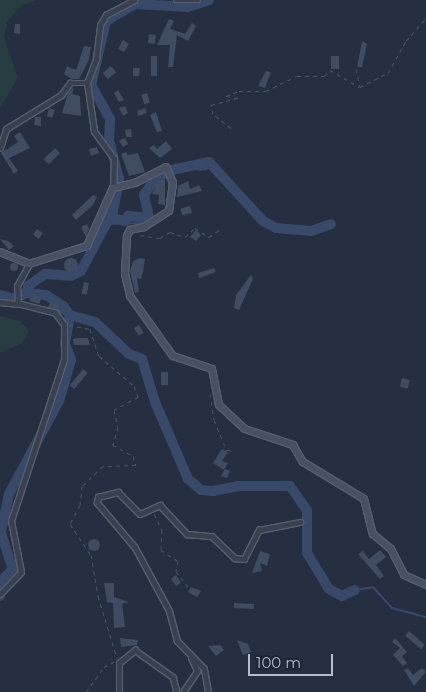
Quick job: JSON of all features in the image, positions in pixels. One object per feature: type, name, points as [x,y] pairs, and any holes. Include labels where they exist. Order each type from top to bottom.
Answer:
[{"type":"main road","points":[[0,252],[29,264],[92,242],[113,188],[130,185],[166,167],[170,174],[174,196],[169,212],[134,228],[127,236],[127,288],[153,333],[174,356],[212,369],[219,405],[245,428],[293,445],[303,462],[364,499],[373,534],[390,549],[404,575],[426,585]]},
{"type":"street","points":[[113,188],[114,159],[94,131],[87,83],[96,59],[100,25],[106,15],[134,0]]},
{"type":"street","points":[[176,0],[198,0]]},
{"type":"street","points":[[0,148],[6,129],[61,95],[70,83],[87,83]]},
{"type":"street","points":[[18,302],[17,286],[29,264]]},
{"type":"street","points":[[0,302],[18,302],[55,313],[64,325],[64,360],[11,521],[21,572],[0,594]]},
{"type":"street","points":[[183,692],[197,671],[195,661],[181,648],[169,610],[135,548],[97,503],[105,493],[118,492],[140,514],[160,505],[187,534],[212,536],[235,558],[244,559],[259,530],[300,522]]},
{"type":"street","points":[[181,648],[204,669],[208,692]]},
{"type":"street","points":[[119,692],[118,662],[135,650],[173,677],[177,692]]},
{"type":"path","points":[[360,87],[388,73],[406,41],[426,18]]},
{"type":"path","points":[[356,69],[360,87]]},
{"type":"path","points":[[230,128],[213,114],[211,105],[238,98],[226,96],[239,91],[266,91],[297,76],[324,76],[330,70],[360,87]]},
{"type":"path","points":[[134,228],[146,238],[159,234],[160,238],[170,232],[185,237],[195,228],[209,237],[221,229]]},
{"type":"path","points":[[75,325],[90,329],[99,356],[134,386],[138,397],[114,410],[118,427],[113,445],[133,456],[136,465],[102,466],[82,486],[80,504],[70,524],[91,555],[118,662],[104,666],[100,679],[86,692]]},
{"type":"path","points":[[209,384],[214,420],[227,450],[234,451]]},
{"type":"path","points":[[149,509],[162,530],[161,550],[178,561],[176,571],[189,588]]},
{"type":"green space","points":[[0,0],[37,0],[21,6],[7,22],[4,37],[18,78],[0,108]]},
{"type":"green space","points":[[0,316],[20,321],[29,331],[22,343],[0,353]]},
{"type":"building","points":[[169,19],[174,21],[170,29],[185,34],[192,23],[196,26],[188,41],[177,35],[173,67],[168,67],[170,45],[157,45]]},
{"type":"building","points":[[15,24],[20,24],[20,34],[14,33]]},
{"type":"building","points":[[149,34],[156,35],[155,44],[148,43]]},
{"type":"building","points":[[123,40],[129,44],[124,52],[118,49]]},
{"type":"building","points":[[362,41],[367,44],[362,67],[357,67]]},
{"type":"building","points":[[84,46],[91,47],[89,60],[79,79],[72,79],[64,74],[67,66],[76,70]]},
{"type":"building","points":[[151,56],[157,56],[157,76],[151,76]]},
{"type":"building","points":[[331,56],[339,56],[339,69],[331,69]]},
{"type":"building","points":[[111,66],[116,72],[108,79],[103,73]]},
{"type":"building","points":[[133,68],[140,68],[139,76],[133,76]]},
{"type":"building","points":[[266,71],[271,72],[265,88],[258,86]]},
{"type":"building","points":[[74,87],[72,94],[80,96],[81,116],[62,113],[68,93]]},
{"type":"building","points":[[118,90],[124,100],[119,102],[114,93]]},
{"type":"building","points":[[147,93],[150,103],[144,104],[141,95]]},
{"type":"building","points":[[125,106],[128,113],[123,116],[119,108]]},
{"type":"building","points":[[49,108],[55,110],[52,118],[47,116]]},
{"type":"building","points":[[145,108],[147,113],[139,116],[137,111]]},
{"type":"building","points":[[156,112],[162,131],[157,132],[150,115]]},
{"type":"building","points":[[35,117],[41,117],[41,126],[34,125]]},
{"type":"building","points":[[131,129],[132,137],[126,137],[125,130]]},
{"type":"building","points":[[20,132],[30,148],[9,158],[18,171],[14,174],[1,153],[18,142],[14,136]]},
{"type":"building","points":[[125,138],[128,144],[123,147],[119,141]]},
{"type":"building","points":[[166,141],[172,149],[160,158],[149,148],[154,145],[157,149]]},
{"type":"building","points":[[97,147],[99,153],[91,156],[89,149]]},
{"type":"building","points":[[55,148],[60,153],[49,164],[44,159]]},
{"type":"building","points":[[126,152],[128,155],[138,153],[145,172],[129,176],[121,154]]},
{"type":"building","points":[[159,180],[165,180],[165,205],[158,204],[159,195],[152,194]]},
{"type":"building","points":[[188,181],[190,189],[199,185],[202,191],[177,197],[178,186]]},
{"type":"building","points":[[93,195],[97,197],[93,205],[76,220],[72,215]]},
{"type":"building","points":[[190,206],[192,213],[182,215],[180,209]]},
{"type":"building","points":[[87,224],[89,229],[86,237],[81,227]]},
{"type":"building","points":[[37,229],[43,233],[39,239],[33,235]]},
{"type":"building","points":[[196,230],[201,235],[196,241],[190,237]]},
{"type":"building","points":[[0,239],[8,241],[14,246],[9,250]]},
{"type":"building","points":[[71,258],[76,260],[78,265],[76,270],[71,272],[66,270],[64,265],[66,260]]},
{"type":"building","points":[[140,258],[145,259],[141,279],[137,278],[139,292],[135,293],[130,271],[133,261]]},
{"type":"building","points":[[14,263],[18,267],[14,271],[10,267]]},
{"type":"building","points":[[214,268],[216,272],[199,278],[198,273]]},
{"type":"building","points":[[251,275],[253,279],[239,310],[234,308],[236,295]]},
{"type":"building","points":[[84,282],[89,283],[87,295],[82,294]]},
{"type":"building","points":[[32,294],[42,297],[39,304],[29,301]]},
{"type":"building","points":[[51,301],[58,304],[63,315],[48,307]]},
{"type":"building","points":[[139,325],[144,333],[139,336],[134,328]]},
{"type":"building","points":[[88,338],[90,345],[74,345],[73,339]]},
{"type":"building","points":[[83,369],[88,373],[74,389],[70,385]]},
{"type":"building","points":[[161,372],[168,372],[168,385],[161,385]]},
{"type":"building","points":[[402,378],[410,380],[408,389],[400,387]]},
{"type":"building","points":[[222,449],[228,452],[222,461],[228,463],[224,470],[213,463]]},
{"type":"building","points":[[225,469],[230,471],[227,478],[221,476]]},
{"type":"building","points":[[96,539],[99,540],[99,550],[92,551],[89,550],[88,543],[89,540]]},
{"type":"building","points":[[380,550],[386,557],[376,565],[384,576],[380,579],[358,554],[363,551],[369,559]]},
{"type":"building","points":[[260,551],[270,554],[267,566],[260,563],[262,571],[252,573]]},
{"type":"building","points":[[176,575],[181,583],[176,586],[171,579]]},
{"type":"building","points":[[104,583],[114,583],[114,597],[129,602],[122,604],[125,627],[114,628],[113,603],[107,602]]},
{"type":"building","points":[[191,587],[201,591],[197,597],[188,592]]},
{"type":"building","points":[[234,603],[254,604],[254,609],[234,608]]},
{"type":"building","points":[[409,631],[425,645],[421,649],[405,636]]},
{"type":"building","points":[[120,638],[138,640],[137,645],[121,647]]},
{"type":"building","points":[[395,638],[407,652],[402,656],[407,663],[403,666],[393,655],[400,648],[392,642]]},
{"type":"building","points":[[237,640],[248,644],[251,652],[243,655]]},
{"type":"building","points":[[220,645],[224,650],[216,656],[208,646]]},
{"type":"building","points":[[408,668],[413,675],[422,668],[426,672],[414,686],[404,670]]},
{"type":"waterway","points":[[27,293],[28,286],[45,274],[71,276],[81,271],[113,211],[119,179],[109,140],[110,119],[91,85],[106,21],[136,4],[188,7],[209,0]]},
{"type":"waterway","points":[[110,217],[125,221],[128,216],[149,218],[144,195],[153,182],[167,171],[209,162],[263,221],[276,228],[311,231],[331,224]]},
{"type":"waterway","points":[[173,166],[200,170],[213,167]]},
{"type":"waterway","points":[[150,220],[143,194],[158,175]]},
{"type":"waterway","points":[[106,224],[147,223]]},
{"type":"waterway","points":[[0,295],[14,299],[27,293],[46,295],[63,306],[70,315],[65,344],[71,360],[59,401],[9,494],[1,533],[13,569],[2,580],[0,596]]},
{"type":"waterway","points":[[70,315],[95,322],[129,354],[142,359],[155,402],[188,479],[201,490],[213,491],[238,486],[290,486],[307,510],[307,553],[329,589],[342,596],[355,590]]},
{"type":"waterway","points":[[355,590],[373,587],[392,608],[426,617]]}]
